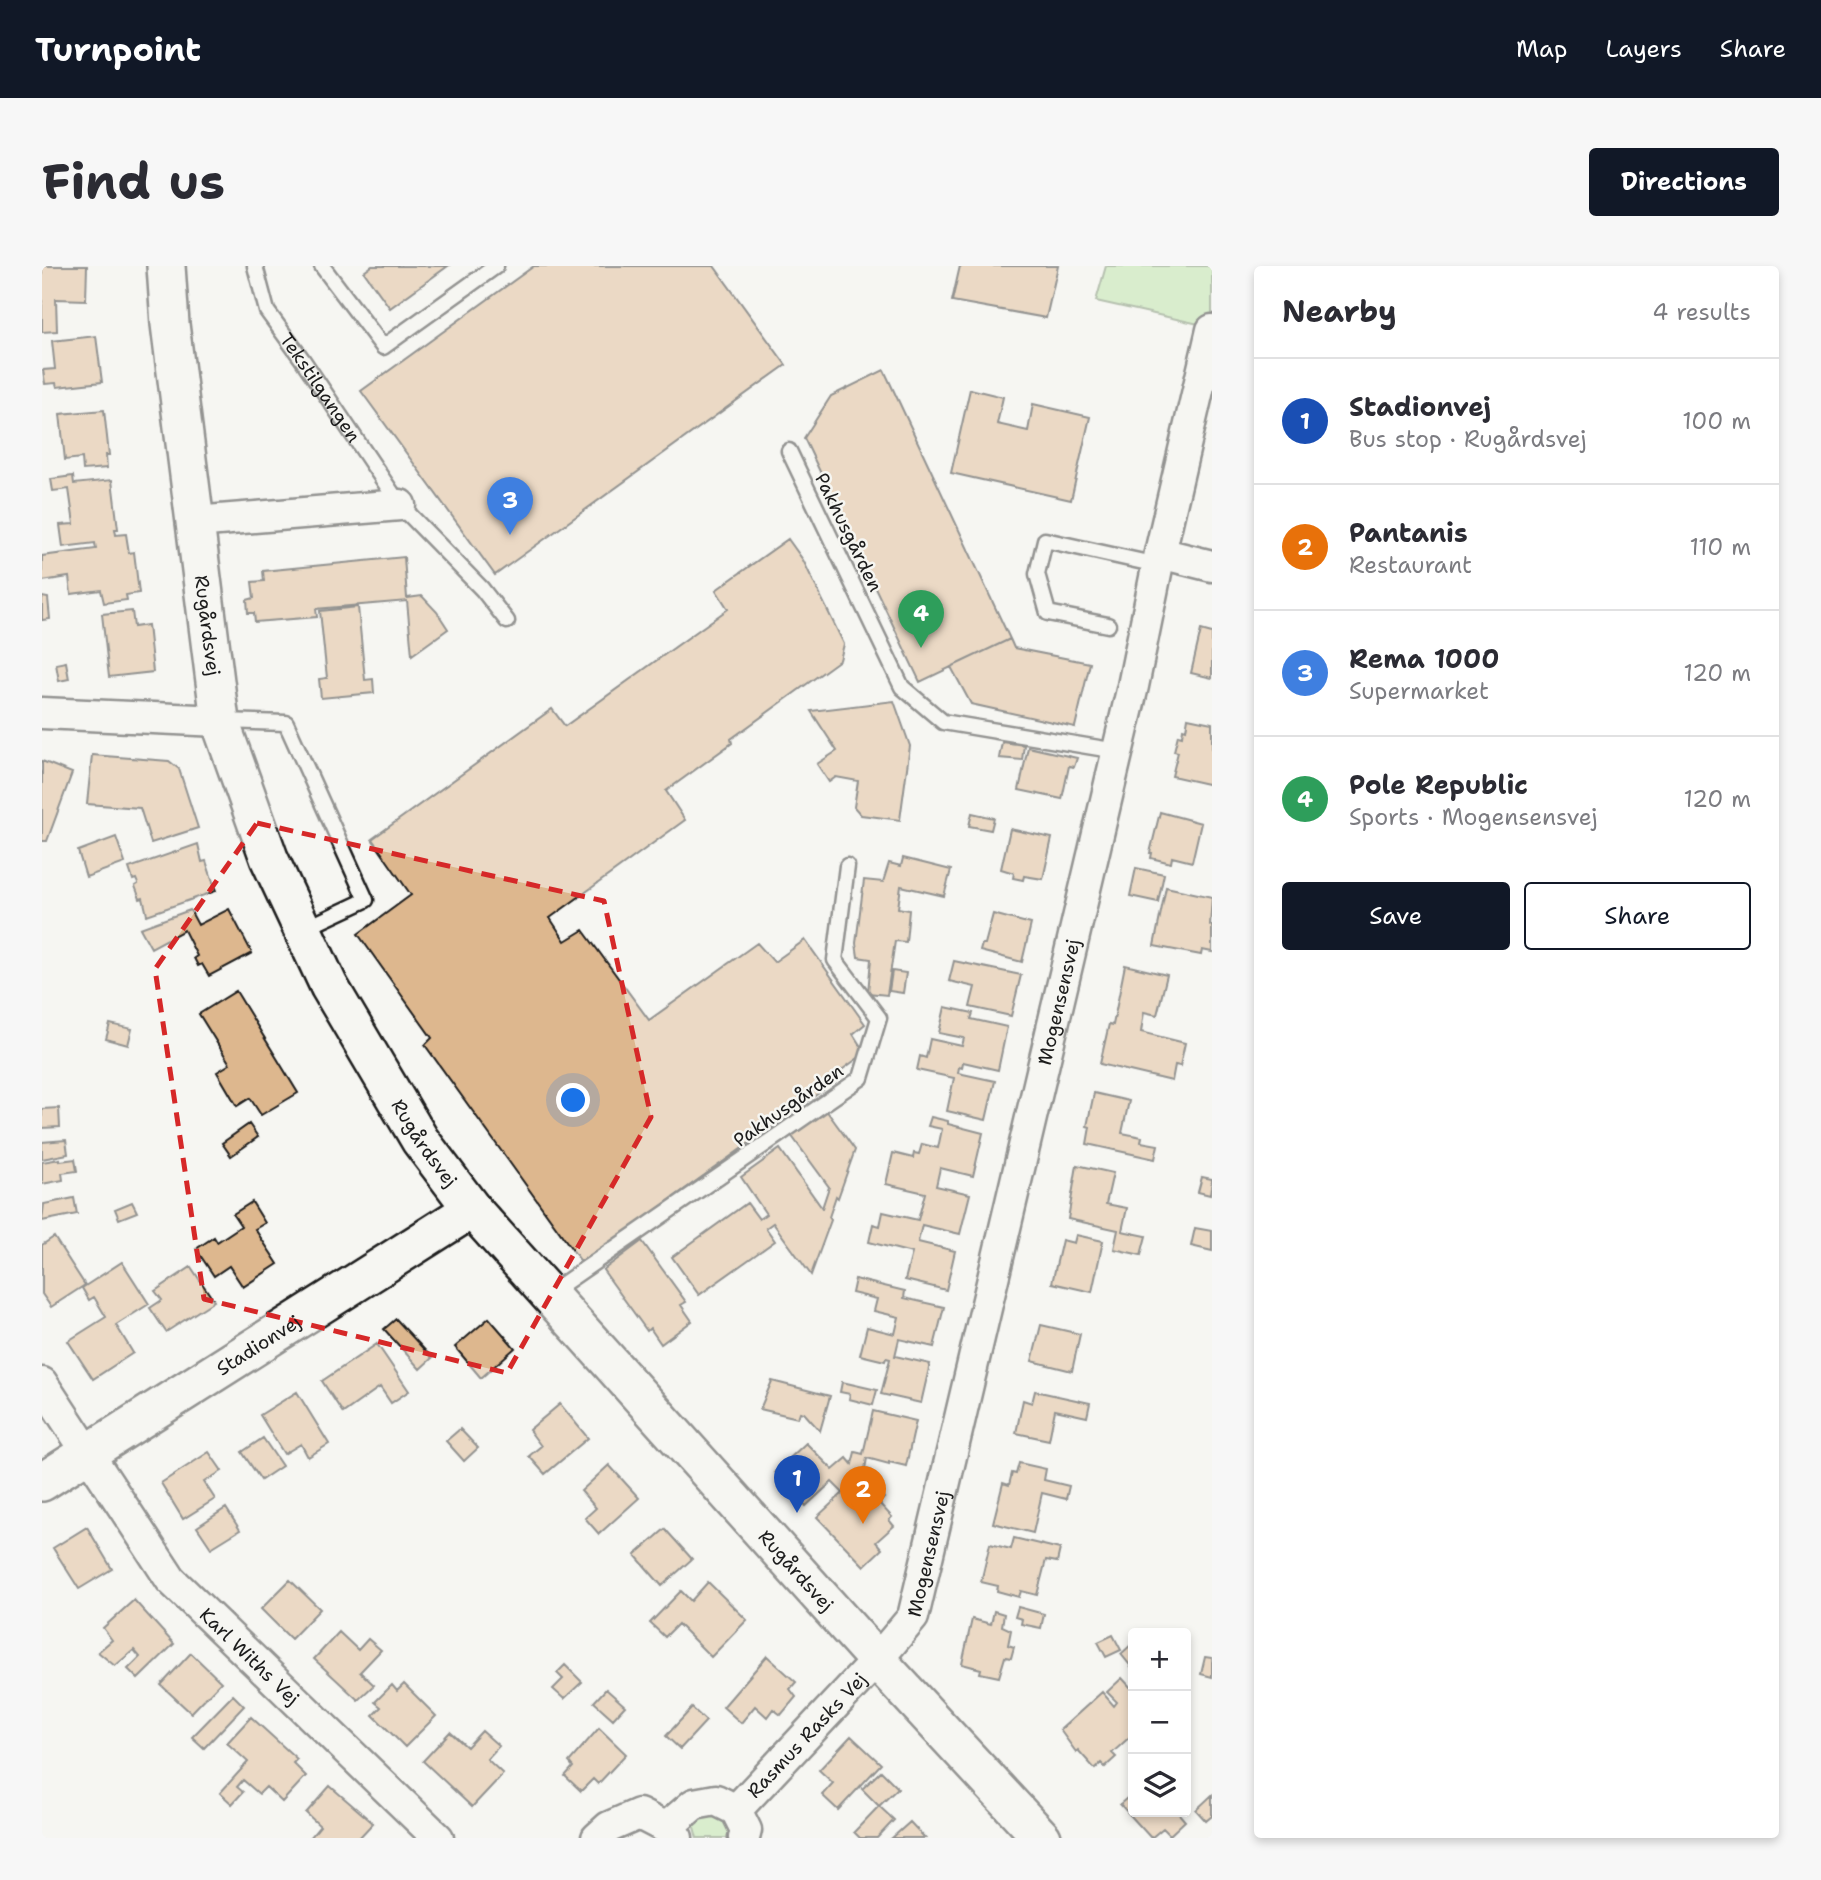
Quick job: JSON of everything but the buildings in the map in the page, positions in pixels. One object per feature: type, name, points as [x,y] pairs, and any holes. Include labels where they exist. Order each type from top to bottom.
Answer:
[{"type":"street","name":"Rugårdsvej","points":[[166,266],[170,324],[220,721],[269,858],[329,986],[420,1140],[472,1209],[877,1660],[1042,1838]]},
{"type":"street","name":"Mogensensvej","points":[[877,1660],[913,1617],[1133,686],[1159,559],[1212,330]]},
{"type":"street","points":[[195,522],[400,505]]},
{"type":"street","points":[[1159,559],[1212,566]]},
{"type":"street","points":[[42,713],[220,721]]},
{"type":"street","name":"Stadionvej","points":[[42,1482],[472,1209]]},
{"type":"street","name":"Karl Withs Vej","points":[[42,1383],[171,1580],[438,1838]]},
{"type":"street","name":"Rasmus Rasks Vej","points":[[736,1810],[877,1660]]},
{"type":"street","name":"Rasmus Rasks Vej","points":[[597,1838],[609,1827],[639,1814],[671,1833],[694,1804],[716,1800],[736,1810],[746,1830],[744,1838]]},
{"type":"lane","name":"Tekstilgangen","points":[[255,266],[267,311],[400,505],[482,589],[507,621]]},
{"type":"lane","points":[[321,266],[383,347],[496,266]]},
{"type":"lane","name":"Pakhusgården","points":[[789,452],[902,687],[943,722],[1117,751]]},
{"type":"lane","points":[[1108,625],[1048,613],[1037,574],[1045,540],[1159,559]]},
{"type":"lane","points":[[220,721],[286,723],[366,900],[303,930]]},
{"type":"lane","name":"Pakhusgården","points":[[548,1294],[861,1078],[879,1018],[835,960],[847,866]]},
{"type":"highlighted area","points":[[257,823],[604,901],[651,1117],[507,1373],[204,1299],[155,969]]},
{"type":"green space","points":[[1106,266],[1212,266],[1212,327],[1096,301]]},
{"type":"green space","points":[[715,1810],[731,1826],[728,1838],[697,1838],[695,1821]]},
{"type":"place","name":"Rema 1000","points":[[510,535]]},
{"type":"place","name":"Pole Republic","points":[[921,648]]},
{"type":"place","name":"Stadionvej","points":[[797,1513]]},
{"type":"place","name":"Pantanis","points":[[863,1524]]}]
